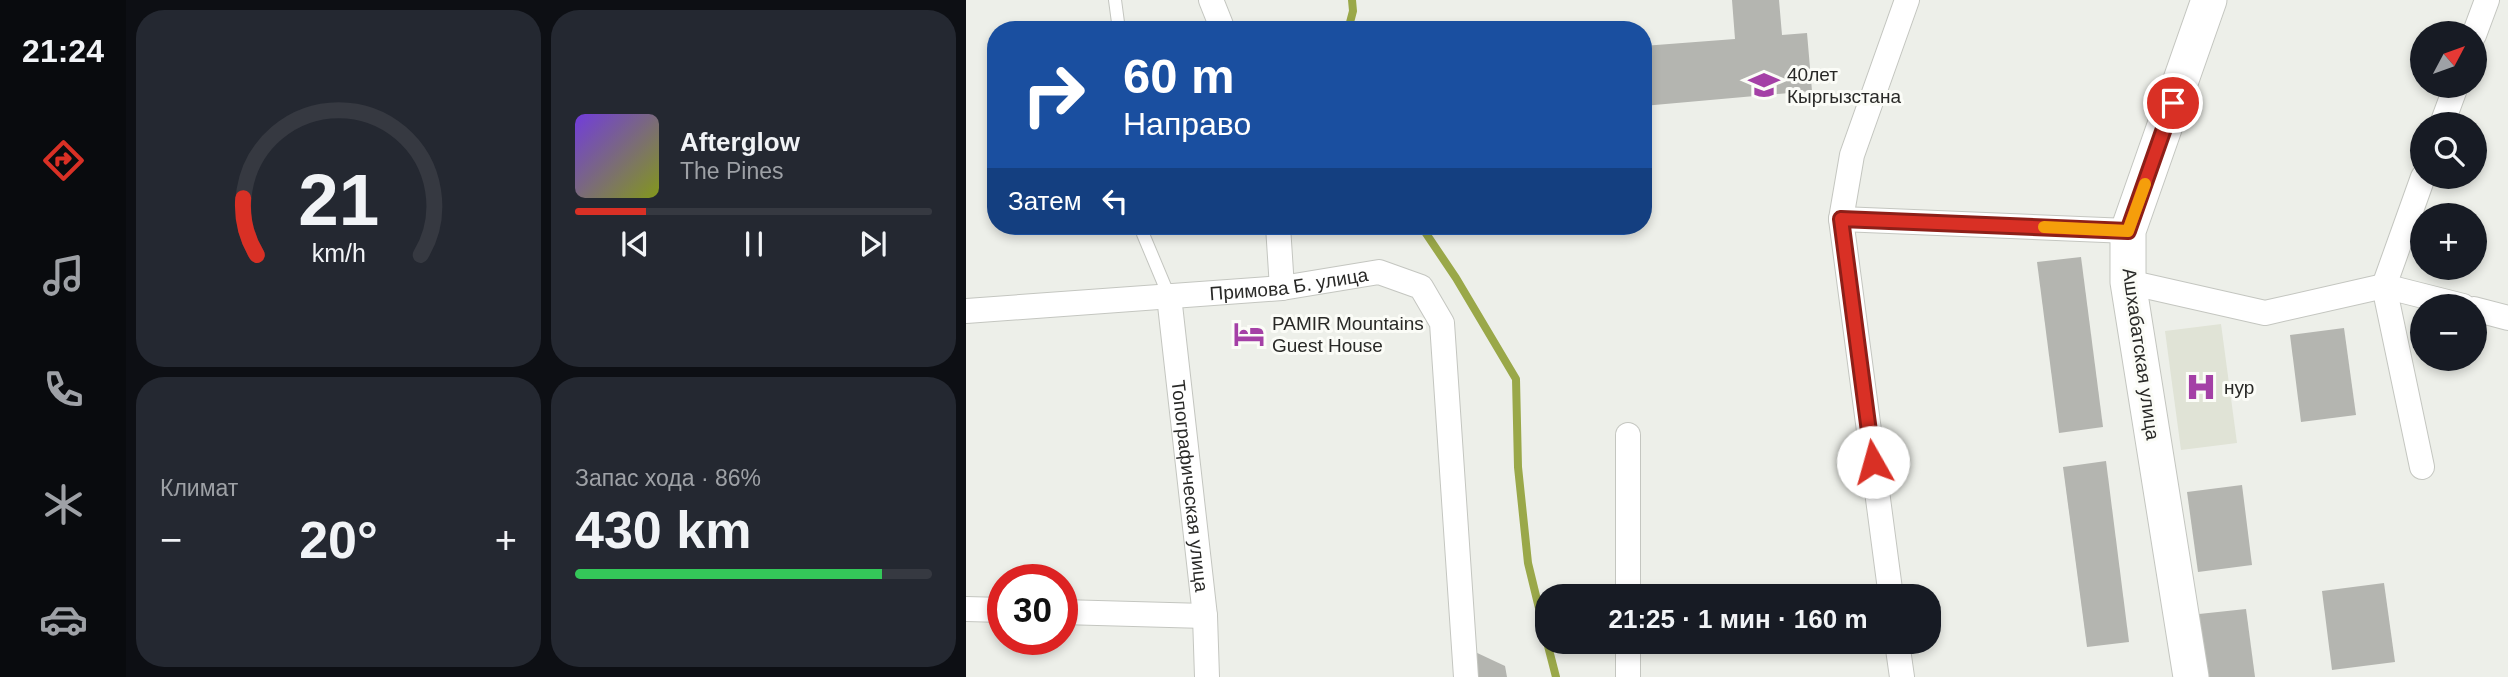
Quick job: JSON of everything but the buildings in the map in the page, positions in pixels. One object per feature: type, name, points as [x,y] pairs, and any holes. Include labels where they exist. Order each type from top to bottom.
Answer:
[{"type":"street","points":[[1211,0],[1219,21]]},
{"type":"street","points":[[1889,584],[1841,219],[1852,155],[1907,0]]},
{"type":"street","name":"Ашхабатская улица","points":[[2191,677],[2128,282],[2128,231],[2209,0]]},
{"type":"street","points":[[2479,21],[2487,0]]},
{"type":"street","points":[[2419,189],[2384,286],[2422,467]]},
{"type":"street","points":[[1841,219],[2128,231]]},
{"type":"street","points":[[1279,235],[1282,288]]},
{"type":"street","name":"Примова Б. улица","points":[[966,311],[1282,288],[1379,272],[1421,287],[1442,323],[1466,677]]},
{"type":"street","points":[[2128,282],[2265,313],[2384,286],[2415,294]]},
{"type":"street","name":"Топографическая улица","points":[[1169,296],[1205,616],[1207,677]]},
{"type":"street","points":[[2487,312],[2508,318]]},
{"type":"street","points":[[1628,435],[1628,584]]},
{"type":"street","points":[[966,609],[987,610]]},
{"type":"street","points":[[1078,612],[1205,616]]},
{"type":"street","points":[[1628,654],[1628,677]]},
{"type":"street","points":[[1899,654],[1902,677]]},
{"type":"lane","points":[[1115,0],[1118,21]]},
{"type":"lane","points":[[1143,235],[1169,296]]},
{"type":"shaded area","name":"нур","points":[[2221,324],[2237,443],[2181,450],[2165,331]]},
{"type":"waterway","points":[[1350,21],[1352,0]]},
{"type":"waterway","points":[[1427,235],[1516,379],[1518,467],[1528,563],[1535,592]]},
{"type":"waterway","points":[[1550,654],[1556,677]]},
{"type":"slow traffic","points":[[2044,227],[2128,231],[2145,184]]},
{"type":"place","name":"40лет Кыргызстана","points":[[1764,85]]},
{"type":"place","name":"PAMIR Mountains Guest House","points":[[1249,334]]},
{"type":"place","name":"нур","points":[[2201,387]]},
{"type":"route","points":[[1873,462],[1841,219],[2128,231],[2173,103]]}]
